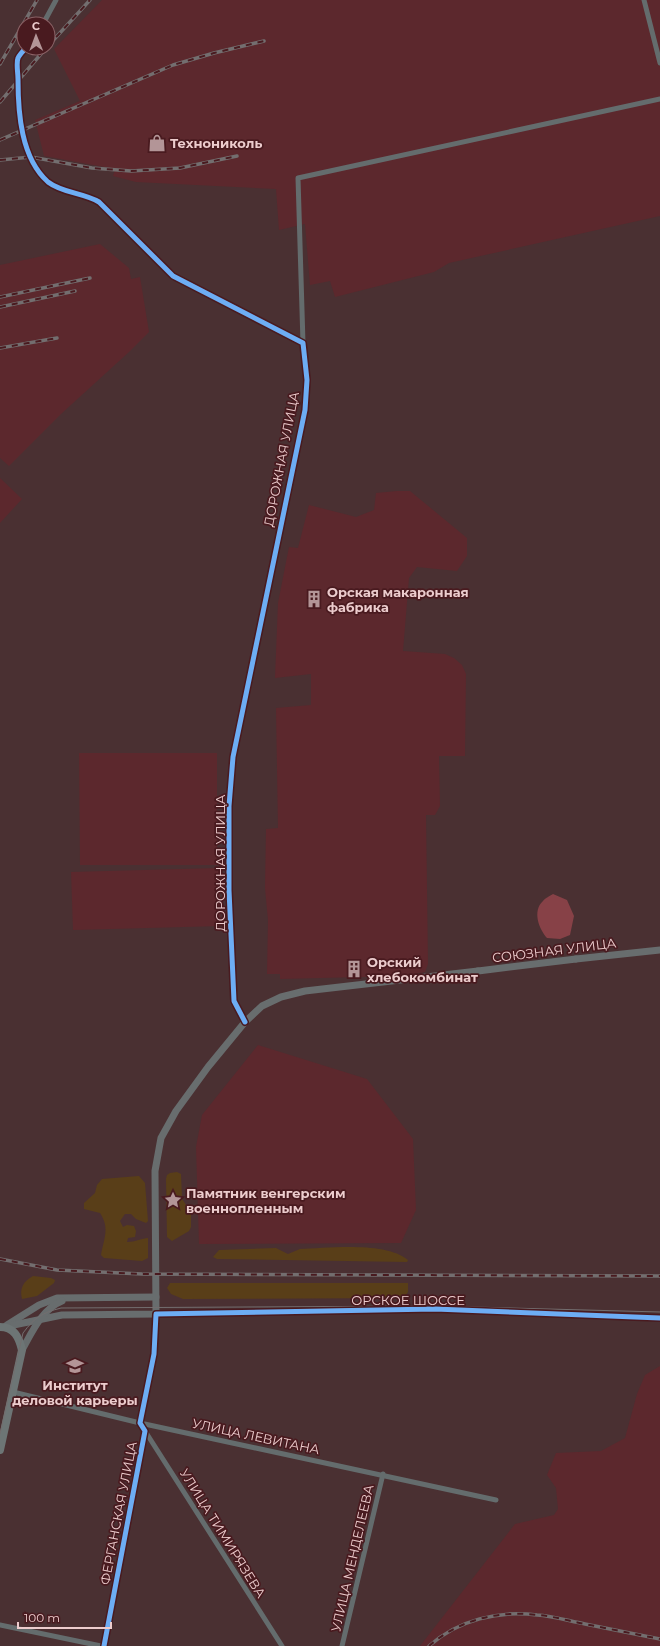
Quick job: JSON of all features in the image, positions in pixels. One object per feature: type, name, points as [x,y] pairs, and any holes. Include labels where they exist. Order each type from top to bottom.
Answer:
[{"type":"main road","name":"СОЮЗНАЯ УЛИЦА","points":[[156,1314],[155,1171],[161,1138],[176,1111],[208,1067],[245,1022],[262,1006],[281,997],[305,990],[660,950]]},
{"type":"main road","points":[[2,1327],[39,1305],[57,1298],[156,1297]]},
{"type":"main road","points":[[0,1450],[22,1350],[39,1321],[51,1307],[70,1298]]},
{"type":"main road","name":"ОРСКОЕ ШОССЕ","points":[[2,1327],[39,1321],[62,1315],[156,1314]]},
{"type":"main road","points":[[2,1327],[14,1331],[19,1338],[22,1350]]},
{"type":"street","points":[[47,16],[56,0]]},
{"type":"street","points":[[644,0],[660,63]]},
{"type":"street","points":[[20,56],[18,58],[19,110],[22,130],[31,157],[36,168],[43,177],[58,187],[90,197],[99,202],[173,276],[303,343]]},
{"type":"street","name":"ДОРОЖНАЯ УЛИЦА","points":[[245,1022],[234,1001],[229,890],[229,806],[233,757],[305,410],[307,380],[303,343],[298,178],[660,99]]},
{"type":"street","name":"ОРСКОЕ ШОССЕ","points":[[156,1314],[434,1309],[660,1318]]},
{"type":"street","points":[[140,1423],[154,1354],[156,1314]]},
{"type":"street","name":"УЛИЦА ЛЕВИТАНА","points":[[13,1392],[140,1423],[383,1474],[496,1500]]},
{"type":"street","name":"ФЕРГАНСКАЯ УЛИЦА","points":[[102,1646],[146,1431],[140,1423]]},
{"type":"street","name":"УЛИЦА ТИМИРЯЗЕВА","points":[[146,1431],[282,1646]]},
{"type":"street","name":"УЛИЦА МЕНДЕЛЕЕВА","points":[[342,1646],[383,1474]]},
{"type":"street","points":[[0,1625],[102,1646]]},
{"type":"shaded area","points":[[102,0],[660,0],[660,216],[449,263],[434,272],[335,297],[330,281],[310,285],[305,224],[279,230],[276,189],[136,182],[113,176],[115,169],[44,156],[35,120],[80,101],[56,53],[56,47]]},
{"type":"shaded area","points":[[100,244],[129,268],[131,279],[140,277],[149,332],[61,414],[9,466],[0,458],[0,265]]},
{"type":"shaded area","points":[[0,478],[22,499],[0,523]]},
{"type":"shaded area","points":[[410,491],[467,538],[467,556],[457,571],[417,567],[409,578],[403,651],[445,654],[454,658],[462,665],[466,674],[465,756],[439,756],[440,806],[435,815],[426,815],[428,964],[425,972],[402,976],[280,979],[280,974],[267,974],[268,920],[265,888],[266,829],[278,828],[276,708],[311,705],[311,674],[275,678],[278,603],[289,547],[298,548],[309,505],[356,517],[374,510],[376,493]]},
{"type":"shaded area","points":[[79,753],[217,753],[217,865],[80,865]]},
{"type":"shaded area","points":[[219,868],[221,926],[73,930],[71,872]]},
{"type":"shaded area","points":[[553,894],[567,900],[574,916],[570,935],[560,939],[547,938],[541,930],[537,915],[540,905],[545,899]]},
{"type":"shaded area","points":[[258,1045],[367,1079],[413,1139],[416,1210],[401,1243],[199,1244],[196,1147],[202,1115]]},
{"type":"shaded area","points":[[177,1172],[181,1174],[182,1199],[191,1212],[191,1227],[189,1231],[172,1241],[167,1237],[166,1179],[167,1175],[170,1173]]},
{"type":"shaded area","points":[[139,1176],[145,1183],[148,1221],[146,1223],[136,1219],[131,1214],[125,1214],[120,1221],[123,1227],[127,1225],[134,1226],[136,1231],[135,1237],[128,1238],[127,1242],[148,1238],[148,1258],[142,1261],[104,1258],[101,1255],[106,1228],[103,1218],[100,1213],[84,1209],[84,1203],[95,1193],[97,1185],[102,1179]]},
{"type":"shaded area","points":[[341,1247],[372,1248],[398,1254],[408,1260],[407,1262],[217,1259],[213,1257],[219,1250],[276,1248],[288,1254],[300,1249]]},
{"type":"shaded area","points":[[33,1276],[51,1278],[55,1280],[54,1283],[37,1296],[22,1299],[21,1291],[23,1285]]},
{"type":"shaded area","points":[[170,1283],[408,1283],[408,1292],[404,1298],[183,1299],[171,1294],[167,1288]]},
{"type":"shaded area","points":[[660,1366],[660,1646],[420,1646],[515,1524],[554,1515],[558,1509],[556,1488],[547,1475],[556,1453],[601,1451],[625,1438],[637,1394],[645,1375]]},
{"type":"tram line","points":[[0,1434],[23,1333],[39,1316],[61,1308],[435,1306],[660,1312]]},
{"type":"railway","points":[[0,64],[37,0]]},
{"type":"railway","points":[[56,37],[90,0]]},
{"type":"railway","points":[[0,140],[173,65],[264,41]]},
{"type":"railway","points":[[0,102],[39,56]]},
{"type":"railway","points":[[0,160],[31,157],[92,168],[131,171],[180,168],[237,156]]},
{"type":"railway","points":[[0,297],[90,278]]},
{"type":"railway","points":[[0,307],[75,291]]},
{"type":"railway","points":[[0,348],[57,338]]},
{"type":"railway","points":[[0,1259],[57,1270],[142,1274],[660,1276]]},
{"type":"railway","points":[[429,1646],[440,1637],[466,1623],[508,1614],[549,1616],[660,1639]]},
{"type":"cycle path","points":[[20,56],[17,63],[20,120],[23,134],[32,161],[48,182],[54,186],[99,202],[173,276],[303,343],[307,380],[305,410],[233,757],[229,806],[229,890],[234,1001],[245,1022]]},
{"type":"cycle path","points":[[104,1646],[145,1431],[140,1423],[154,1354],[156,1314],[435,1309],[660,1318]]},
{"type":"place","name":"Технониколь","points":[[157,143]]},
{"type":"place","name":"Орская макаронная фабрика","points":[[314,599]]},
{"type":"place","name":"Орский хлебокомбинат","points":[[354,969]]},
{"type":"place","name":"Памятник венгерским военнопленным","points":[[173,1200]]},
{"type":"place","name":"Институт деловой карьеры","points":[[75,1366]]}]
